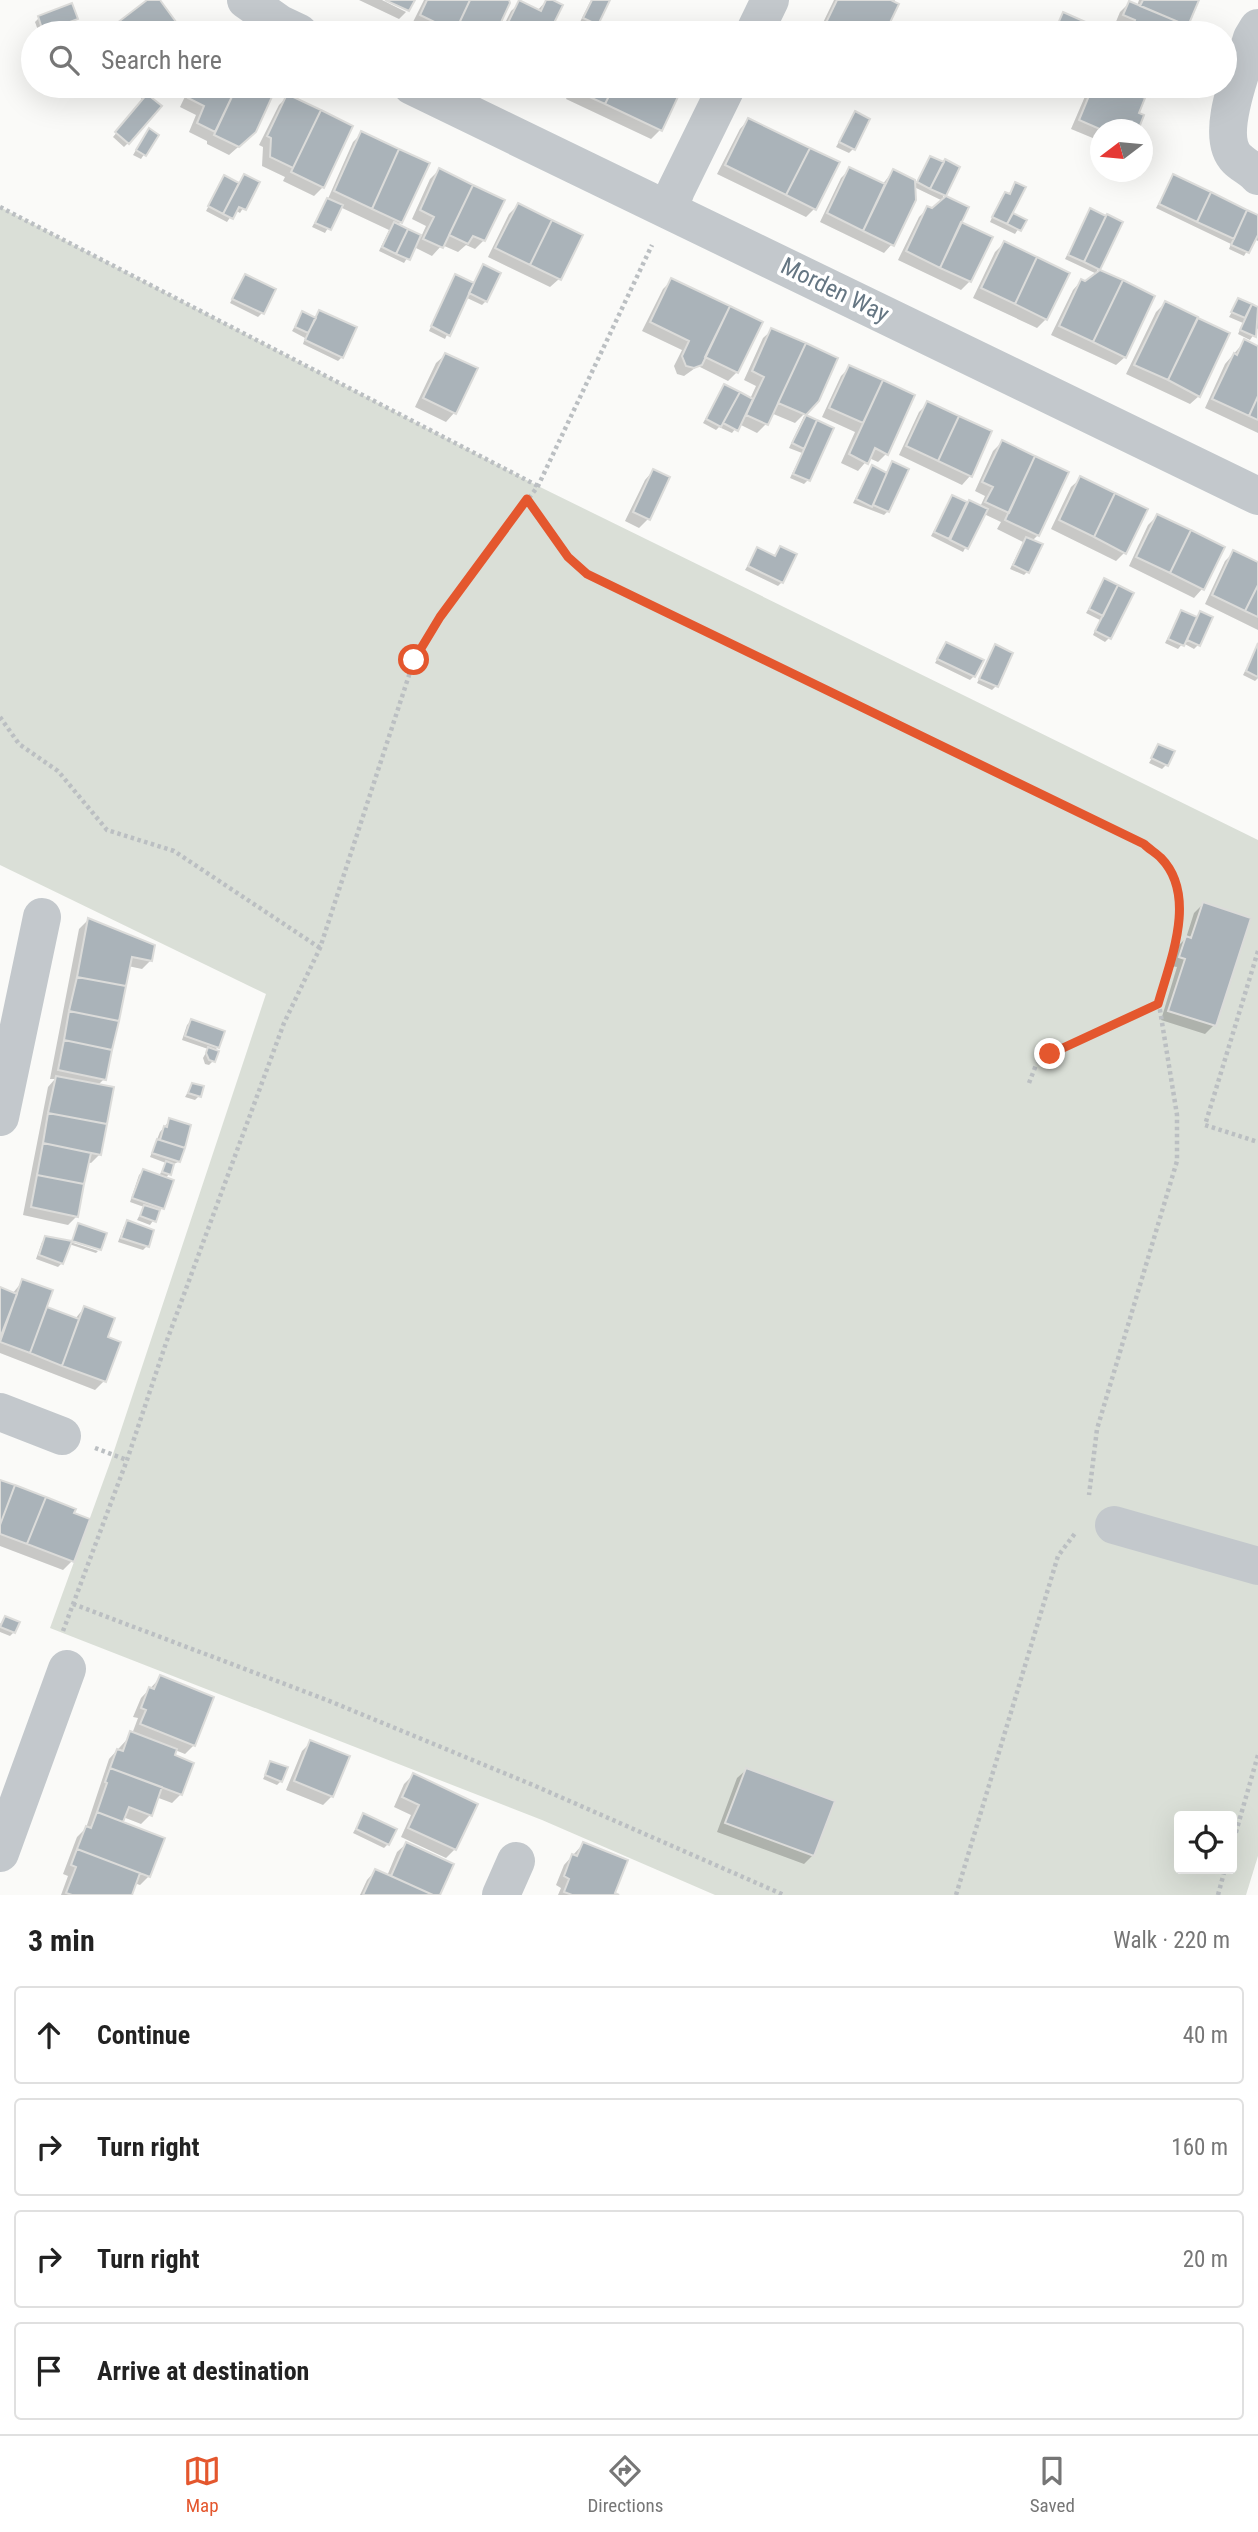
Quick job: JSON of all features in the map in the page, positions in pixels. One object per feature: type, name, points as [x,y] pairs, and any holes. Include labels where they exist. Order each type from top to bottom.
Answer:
[{"type":"street","points":[[246,0],[275,21]]},
{"type":"street","points":[[760,21],[770,0]]},
{"type":"street","points":[[1237,91],[1252,38],[1258,28]]},
{"type":"street","name":"Morden Way","points":[[437,98],[1258,496]]},
{"type":"street","points":[[669,209],[721,98]]},
{"type":"street","points":[[1235,98],[1227,127],[1229,147],[1237,159],[1258,176]]},
{"type":"street","points":[[0,1117],[42,917]]},
{"type":"street","points":[[0,1412],[62,1436]]},
{"type":"street","points":[[1101,1515],[1258,1566]]},
{"type":"street","points":[[0,1853],[67,1669]]},
{"type":"path","points":[[0,206],[538,486]]},
{"type":"path","points":[[67,1669],[60,1638],[284,1023],[320,947],[414,660],[440,617],[538,486],[669,209]]},
{"type":"path","points":[[527,499],[568,557],[587,574],[1144,844],[1162,859],[1172,875],[1180,902],[1180,927],[1158,1004],[1177,1115],[1177,1161],[1097,1429],[1101,1515]]},
{"type":"path","points":[[0,716],[19,744],[58,771],[107,830],[174,851],[320,947]]},
{"type":"path","points":[[1258,951],[1205,1125],[1258,1142]]},
{"type":"path","points":[[1029,1083],[1036,1065],[1050,1054],[1158,1004]]},
{"type":"path","points":[[956,1895],[1058,1556]]},
{"type":"path","points":[[73,1604],[327,1700],[533,1785],[783,1895]]},
{"type":"path","points":[[1237,1828],[1258,1755]]},
{"type":"path","points":[[1217,1895],[1223,1874]]},
{"type":"shaded area","points":[[0,207],[538,486],[1258,840],[1258,1856],[1246,1895],[715,1895],[542,1820],[50,1628],[111,1460],[266,994],[0,865]]},
{"type":"building","points":[[147,0],[160,0],[175,21],[120,21]]},
{"type":"building","points":[[385,0],[415,0],[409,11]]},
{"type":"building","points":[[427,0],[470,0],[460,21],[432,21],[420,15]]},
{"type":"building","points":[[470,0],[509,0],[502,21],[460,21]]},
{"type":"building","points":[[519,0],[541,11],[546,0],[563,5],[555,21],[509,21]]},
{"type":"building","points":[[592,0],[610,0],[600,21],[583,18]]},
{"type":"building","points":[[837,0],[891,0],[899,4],[891,21],[827,21]]},
{"type":"building","points":[[1143,0],[1199,0],[1190,21],[1176,21],[1140,6]]},
{"type":"building","points":[[1129,1],[1176,21],[1135,21],[1123,15]]},
{"type":"building","points":[[72,3],[78,19],[40,21],[38,16]]},
{"type":"building","points":[[1063,12],[1083,21],[1059,21]]},
{"type":"building","points":[[144,98],[152,98],[162,106],[129,144],[115,132]]},
{"type":"building","points":[[188,98],[231,98],[215,132],[197,123],[204,106]]},
{"type":"building","points":[[231,98],[271,98],[256,132],[239,147],[214,135]]},
{"type":"building","points":[[285,98],[296,98],[321,110],[293,168],[270,157],[271,138],[267,136]]},
{"type":"building","points":[[592,98],[608,98],[605,104]]},
{"type":"building","points":[[608,98],[677,98],[662,131],[605,104]]},
{"type":"building","points":[[1088,98],[1145,98],[1139,113],[1144,115],[1142,119],[1090,119],[1090,125],[1079,120]]},
{"type":"building","points":[[321,110],[353,126],[324,188],[291,172]]},
{"type":"building","points":[[855,111],[870,119],[855,150],[839,142]]},
{"type":"building","points":[[748,118],[810,148],[786,195],[725,165]]},
{"type":"building","points":[[149,128],[159,135],[146,156],[136,150]]},
{"type":"building","points":[[361,131],[399,149],[372,209],[334,191]]},
{"type":"building","points":[[810,148],[840,162],[816,210],[786,195]]},
{"type":"building","points":[[399,149],[430,163],[402,223],[372,209]]},
{"type":"building","points":[[930,156],[944,162],[930,189],[917,182]]},
{"type":"building","points":[[945,159],[960,167],[946,196],[930,189]]},
{"type":"building","points":[[849,167],[885,184],[863,231],[827,213]]},
{"type":"building","points":[[439,168],[473,185],[443,248],[423,239],[434,217],[420,210]]},
{"type":"building","points":[[893,169],[915,180],[916,200],[894,246],[863,231]]},
{"type":"building","points":[[244,174],[260,182],[246,210],[239,207],[233,219],[223,214]]},
{"type":"building","points":[[1173,174],[1211,192],[1197,222],[1159,204]]},
{"type":"building","points":[[224,175],[239,183],[223,214],[208,206]]},
{"type":"building","points":[[1015,182],[1026,187],[1007,224],[992,217],[1005,192],[1010,194]]},
{"type":"building","points":[[473,185],[505,200],[485,241],[473,236],[468,244],[449,235]]},
{"type":"building","points":[[1211,192],[1247,210],[1234,239],[1197,222]]},
{"type":"building","points":[[946,196],[969,207],[940,268],[906,251],[927,206],[932,208]]},
{"type":"building","points":[[327,198],[343,205],[331,230],[315,223]]},
{"type":"building","points":[[518,203],[552,220],[530,265],[495,248]]},
{"type":"building","points":[[1090,208],[1106,216],[1084,262],[1068,255]]},
{"type":"building","points":[[1247,210],[1258,215],[1258,235],[1249,253],[1231,245]]},
{"type":"building","points":[[1013,213],[1027,220],[1021,231],[1007,224]]},
{"type":"building","points":[[1107,214],[1123,222],[1100,270],[1084,262]]},
{"type":"building","points":[[552,220],[583,235],[561,280],[530,265]]},
{"type":"building","points":[[394,222],[408,229],[396,254],[382,247]]},
{"type":"building","points":[[961,222],[993,237],[971,282],[940,268]]},
{"type":"building","points":[[408,229],[421,235],[410,260],[396,254]]},
{"type":"building","points":[[1004,241],[1037,257],[1015,304],[981,288]]},
{"type":"building","points":[[1037,257],[1070,273],[1047,320],[1015,304]]},
{"type":"building","points":[[483,264],[501,273],[487,302],[469,293]]},
{"type":"building","points":[[1100,270],[1123,280],[1093,342],[1059,326],[1081,279],[1085,281]]},
{"type":"building","points":[[245,274],[276,289],[264,314],[232,299]]},
{"type":"building","points":[[455,274],[474,283],[450,336],[431,326]]},
{"type":"building","points":[[671,278],[730,306],[702,365],[694,368],[686,366],[682,356],[689,341],[650,322]]},
{"type":"building","points":[[1123,280],[1155,296],[1126,358],[1093,342]]},
{"type":"building","points":[[1238,298],[1252,304],[1245,318],[1231,312]]},
{"type":"building","points":[[1165,301],[1198,317],[1168,380],[1134,365]]},
{"type":"building","points":[[1252,304],[1258,307],[1256,337],[1240,330]]},
{"type":"building","points":[[730,306],[763,322],[738,373],[705,357]]},
{"type":"building","points":[[319,310],[357,327],[343,358],[305,340]]},
{"type":"building","points":[[302,311],[316,318],[308,333],[295,327]]},
{"type":"building","points":[[1198,318],[1230,333],[1200,397],[1168,380]]},
{"type":"building","points":[[771,328],[806,343],[768,425],[746,415],[764,377],[752,371]]},
{"type":"building","points":[[1244,339],[1258,346],[1258,396],[1249,416],[1212,399],[1234,353],[1237,355]]},
{"type":"building","points":[[806,343],[838,358],[819,401],[806,415],[778,403]]},
{"type":"building","points":[[445,353],[478,368],[456,414],[423,398]]},
{"type":"building","points":[[849,365],[883,380],[863,423],[829,408]]},
{"type":"building","points":[[883,380],[915,395],[888,455],[875,448],[868,464],[849,454]]},
{"type":"building","points":[[724,384],[740,392],[721,427],[706,419]]},
{"type":"building","points":[[740,392],[753,399],[738,431],[723,423]]},
{"type":"building","points":[[1258,396],[1258,420],[1249,416]]},
{"type":"building","points":[[927,401],[959,416],[938,461],[906,446]]},
{"type":"building","points":[[806,415],[817,420],[804,449],[792,443]]},
{"type":"building","points":[[959,416],[992,431],[972,477],[938,461]]},
{"type":"building","points":[[817,420],[834,428],[810,481],[793,474]]},
{"type":"building","points":[[1002,440],[1035,456],[1009,513],[985,502],[993,487],[982,482]]},
{"type":"building","points":[[1035,456],[1069,472],[1039,536],[1005,520]]},
{"type":"building","points":[[892,461],[909,469],[889,512],[873,505]]},
{"type":"building","points":[[872,465],[887,473],[872,507],[856,499]]},
{"type":"building","points":[[653,469],[670,477],[650,520],[633,512]]},
{"type":"building","points":[[1080,476],[1115,493],[1094,537],[1059,520]]},
{"type":"building","points":[[1115,493],[1148,509],[1126,554],[1094,537]]},
{"type":"building","points":[[952,495],[967,502],[949,539],[934,532]]},
{"type":"building","points":[[969,500],[988,509],[968,549],[950,540]]},
{"type":"building","points":[[1157,514],[1191,530],[1170,573],[1136,557]]},
{"type":"building","points":[[1191,530],[1225,547],[1204,590],[1170,573]]},
{"type":"building","points":[[1026,537],[1043,544],[1029,573],[1013,565]]},
{"type":"building","points":[[780,546],[797,554],[783,583],[748,566],[757,547],[775,556]]},
{"type":"building","points":[[1233,550],[1258,562],[1258,585],[1245,611],[1212,595]]},
{"type":"building","points":[[1104,578],[1118,585],[1103,616],[1089,609]]},
{"type":"building","points":[[1118,585],[1134,593],[1111,639],[1095,631]]},
{"type":"building","points":[[1258,585],[1258,617],[1245,611]]},
{"type":"building","points":[[1181,610],[1197,617],[1184,646],[1168,639]]},
{"type":"building","points":[[1200,611],[1213,617],[1200,646],[1187,640]]},
{"type":"building","points":[[946,642],[984,660],[975,677],[937,659]]},
{"type":"building","points":[[1258,643],[1258,677],[1246,671]]},
{"type":"building","points":[[995,644],[1013,653],[998,687],[979,679]]},
{"type":"building","points":[[1158,744],[1175,751],[1168,766],[1151,758]]},
{"type":"building","points":[[1203,902],[1251,918],[1216,1026],[1168,1011],[1185,959],[1179,957],[1186,936],[1191,938]]},
{"type":"building","points":[[88,918],[155,945],[152,961],[132,957],[126,986],[77,977]]},
{"type":"building","points":[[77,977],[126,986],[119,1021],[69,1011]]},
{"type":"building","points":[[69,1011],[119,1021],[112,1050],[64,1040]]},
{"type":"building","points":[[191,1019],[225,1031],[219,1048],[185,1036]]},
{"type":"building","points":[[64,1040],[112,1050],[106,1080],[58,1070]]},
{"type":"building","points":[[208,1047],[219,1051],[215,1062],[209,1060],[206,1053]]},
{"type":"building","points":[[56,1076],[114,1087],[107,1124],[48,1113]]},
{"type":"building","points":[[192,1083],[204,1086],[201,1097],[188,1093]]},
{"type":"building","points":[[48,1113],[107,1124],[101,1155],[43,1143]]},
{"type":"building","points":[[169,1118],[191,1125],[185,1148],[160,1140]]},
{"type":"building","points":[[157,1139],[185,1148],[180,1162],[152,1153]]},
{"type":"building","points":[[43,1143],[91,1153],[84,1184],[37,1175]]},
{"type":"building","points":[[166,1161],[174,1164],[171,1175],[162,1172]]},
{"type":"building","points":[[143,1169],[174,1180],[164,1209],[132,1198]]},
{"type":"building","points":[[37,1175],[84,1184],[78,1217],[31,1207]]},
{"type":"building","points":[[144,1205],[160,1210],[156,1222],[140,1216]]},
{"type":"building","points":[[127,1220],[154,1230],[149,1247],[121,1238]]},
{"type":"building","points":[[78,1223],[107,1233],[101,1250],[72,1241]]},
{"type":"building","points":[[45,1236],[72,1241],[63,1264],[39,1255]]},
{"type":"building","points":[[22,1279],[53,1290],[30,1353],[0,1342]]},
{"type":"building","points":[[0,1287],[17,1294],[0,1338]]},
{"type":"building","points":[[84,1306],[115,1318],[108,1337],[121,1342],[106,1382],[62,1366]]},
{"type":"building","points":[[47,1307],[79,1319],[62,1366],[30,1353]]},
{"type":"building","points":[[0,1480],[15,1485],[0,1525]]},
{"type":"building","points":[[15,1485],[46,1497],[27,1544],[0,1534],[0,1525]]},
{"type":"building","points":[[46,1497],[76,1509],[74,1513],[90,1519],[74,1562],[27,1544]]},
{"type":"building","points":[[5,1616],[20,1622],[15,1633],[0,1627]]},
{"type":"building","points":[[160,1675],[214,1697],[195,1746],[140,1724],[146,1710],[141,1708],[149,1687],[154,1689]]},
{"type":"building","points":[[130,1731],[177,1749],[175,1755],[194,1763],[182,1795],[110,1768],[117,1749],[123,1751]]},
{"type":"building","points":[[310,1740],[350,1756],[333,1797],[294,1781]]},
{"type":"building","points":[[270,1761],[288,1767],[282,1782],[265,1775]]},
{"type":"building","points":[[110,1768],[162,1787],[152,1816],[129,1807],[123,1822],[97,1812]]},
{"type":"building","points":[[746,1768],[835,1801],[814,1856],[725,1823]]},
{"type":"building","points":[[413,1773],[478,1804],[456,1850],[408,1828],[419,1805],[402,1797]]},
{"type":"building","points":[[97,1812],[165,1838],[150,1877],[77,1849],[86,1826],[91,1828]]},
{"type":"building","points":[[363,1813],[397,1829],[389,1845],[356,1829]]},
{"type":"building","points":[[406,1842],[454,1864],[440,1895],[433,1895],[391,1876]]},
{"type":"building","points":[[583,1842],[628,1860],[615,1893],[619,1895],[572,1895],[564,1892],[569,1879],[564,1876],[572,1854],[577,1856]]},
{"type":"building","points":[[77,1849],[140,1873],[132,1895],[66,1893],[76,1867],[71,1865]]},
{"type":"building","points":[[375,1869],[391,1876],[433,1895],[363,1895]]},
{"type":"route","points":[[414,660],[469,575],[527,499],[568,557],[587,574],[1144,844],[1162,859],[1172,875],[1180,902],[1180,927],[1158,1004],[1050,1054]]}]
